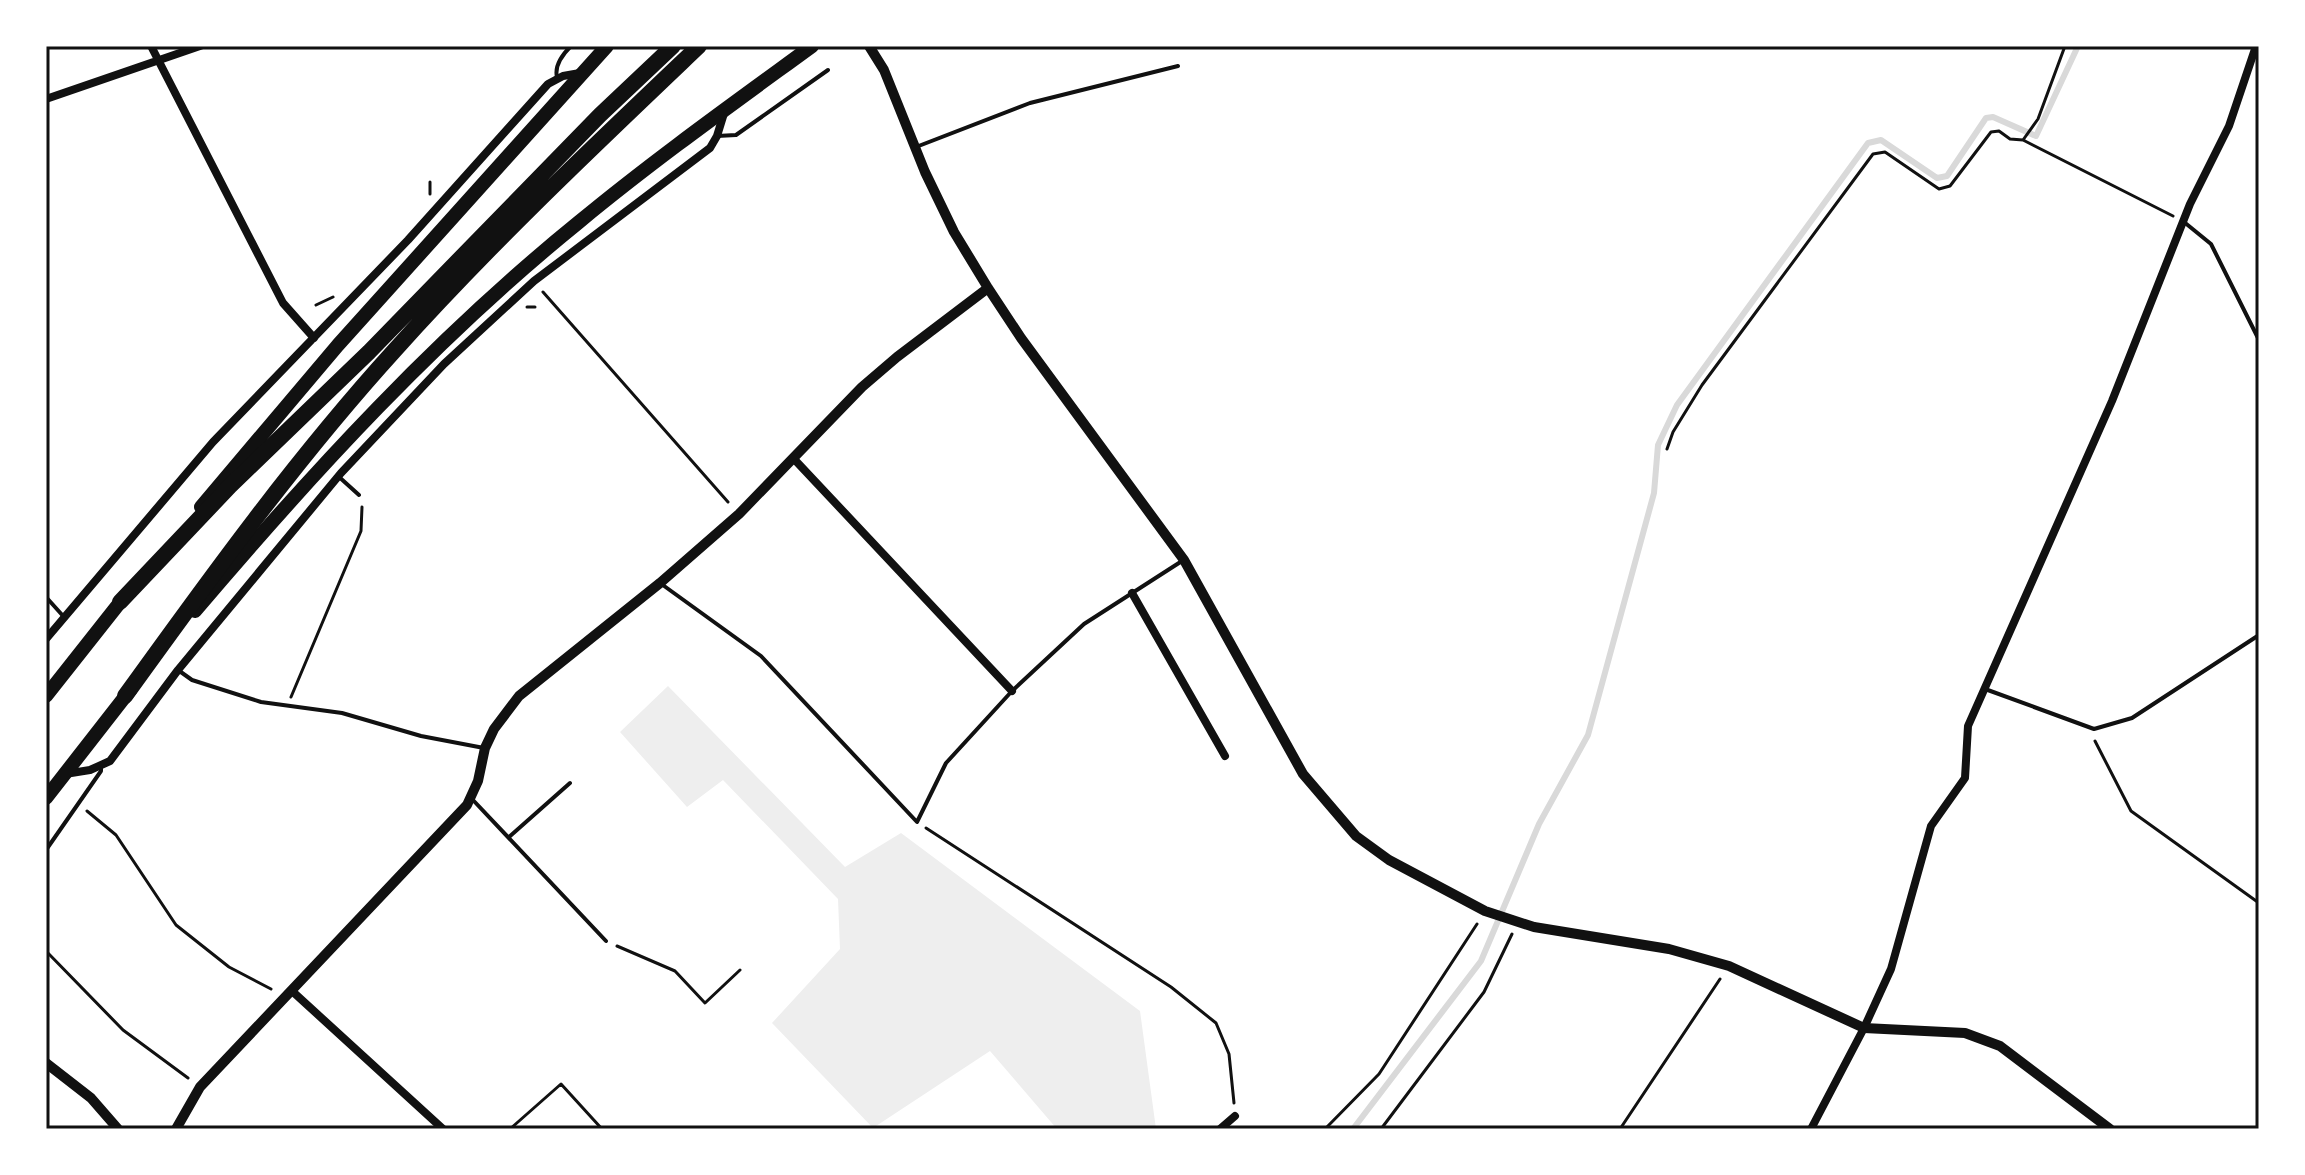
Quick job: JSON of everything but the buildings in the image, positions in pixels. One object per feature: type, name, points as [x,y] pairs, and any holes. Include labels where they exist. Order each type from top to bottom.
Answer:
[{"type":"highway","points":[[46,696],[120,602],[338,345],[607,46]]},
{"type":"highway","points":[[120,602],[230,486],[369,352],[600,115],[673,46]]},
{"type":"highway","points":[[46,798],[237,544],[393,352],[507,232],[699,46]]},
{"type":"highway","points":[[125,696],[245,553],[392,392],[579,221],[812,46]]},
{"type":"street","points":[[151,46],[161,60],[283,303],[314,338]]},
{"type":"street","points":[[46,99],[200,46]]},
{"type":"street","points":[[869,46],[884,70],[925,172],[954,232],[988,288],[1021,338],[1184,560],[1303,774],[1356,836],[1389,860],[1485,911],[1518,922],[1669,949],[1729,966],[1864,1028],[1965,1033],[2000,1046],[2110,1129]]},
{"type":"street","points":[[1811,1129],[1891,969],[1931,826],[1965,778],[1968,726],[2112,401],[2183,221],[2229,126],[2256,46]]},
{"type":"street","points":[[46,639],[213,442],[408,240],[548,84],[581,73]]},
{"type":"street","points":[[64,774],[90,770],[110,761],[178,670],[338,476],[444,364],[534,281],[710,148],[725,110]]},
{"type":"street","points":[[176,1129],[200,1087],[452,823],[478,781],[485,748],[494,729],[519,696],[660,583],[739,514],[862,387],[988,288]]},
{"type":"street","points":[[794,459],[1012,691]]},
{"type":"street","points":[[1132,593],[1225,756]]},
{"type":"street","points":[[289,994],[443,1129]]},
{"type":"street","points":[[46,1063],[91,1098],[118,1129]]},
{"type":"street","points":[[1220,1129],[1235,1116]]},
{"type":"lane","points":[[557,79],[555,71],[563,54],[571,46]]},
{"type":"lane","points":[[916,147],[1030,103],[1178,66]]},
{"type":"lane","points":[[717,136],[736,135],[828,70]]},
{"type":"lane","points":[[2183,221],[2211,244],[2259,340]]},
{"type":"lane","points":[[338,476],[359,495]]},
{"type":"lane","points":[[660,583],[761,656],[917,822],[946,763],[1012,691],[1084,624],[1184,560]]},
{"type":"lane","points":[[46,597],[64,617]]},
{"type":"lane","points":[[1985,689],[2094,729],[2132,718],[2259,635]]},
{"type":"lane","points":[[178,670],[192,680],[261,702],[342,713],[421,736],[485,748]]},
{"type":"lane","points":[[46,850],[101,771],[101,765]]},
{"type":"lane","points":[[508,837],[570,783]]},
{"type":"lane","points":[[470,798],[606,941]]},
{"type":"path","points":[[2023,140],[2038,119],[2065,46]]},
{"type":"path","points":[[1667,449],[1673,432],[1702,385],[1873,154],[1885,152],[1939,189],[1950,186],[1991,132],[1999,131],[2010,139],[2023,140],[2183,221]]},
{"type":"path","points":[[425,202],[430,196],[430,182]]},
{"type":"path","points":[[534,281],[739,514]]},
{"type":"path","points":[[316,305],[334,297]]},
{"type":"path","points":[[521,311],[529,305],[535,307]]},
{"type":"path","points":[[287,705],[361,531],[359,495]]},
{"type":"path","points":[[2088,727],[2131,811],[2259,903]]},
{"type":"path","points":[[78,804],[116,835],[176,925],[229,967],[289,994]]},
{"type":"path","points":[[917,822],[1171,987],[1216,1023],[1229,1054],[1235,1116]]},
{"type":"path","points":[[1325,1129],[1379,1074],[1485,911]]},
{"type":"path","points":[[1381,1129],[1484,992],[1518,922]]},
{"type":"path","points":[[606,941],[675,971],[705,1003],[740,970]]},
{"type":"path","points":[[46,951],[123,1030],[200,1087]]},
{"type":"path","points":[[1620,1129],[1729,966]]},
{"type":"path","points":[[510,1129],[561,1084],[602,1129]]},
{"type":"shaded area","points":[[668,686],[845,867],[901,833],[1140,1011],[1156,1129],[1057,1129],[990,1051],[873,1128],[772,1023],[840,949],[838,899],[723,780],[687,807],[620,732]]},
{"type":"waterway","points":[[1353,1129],[1481,961],[1539,824],[1588,735],[1654,493],[1658,445],[1677,405],[1868,143],[1881,140],[1937,178],[1947,176],[1986,118],[1993,117],[2036,136],[2078,46]]}]
